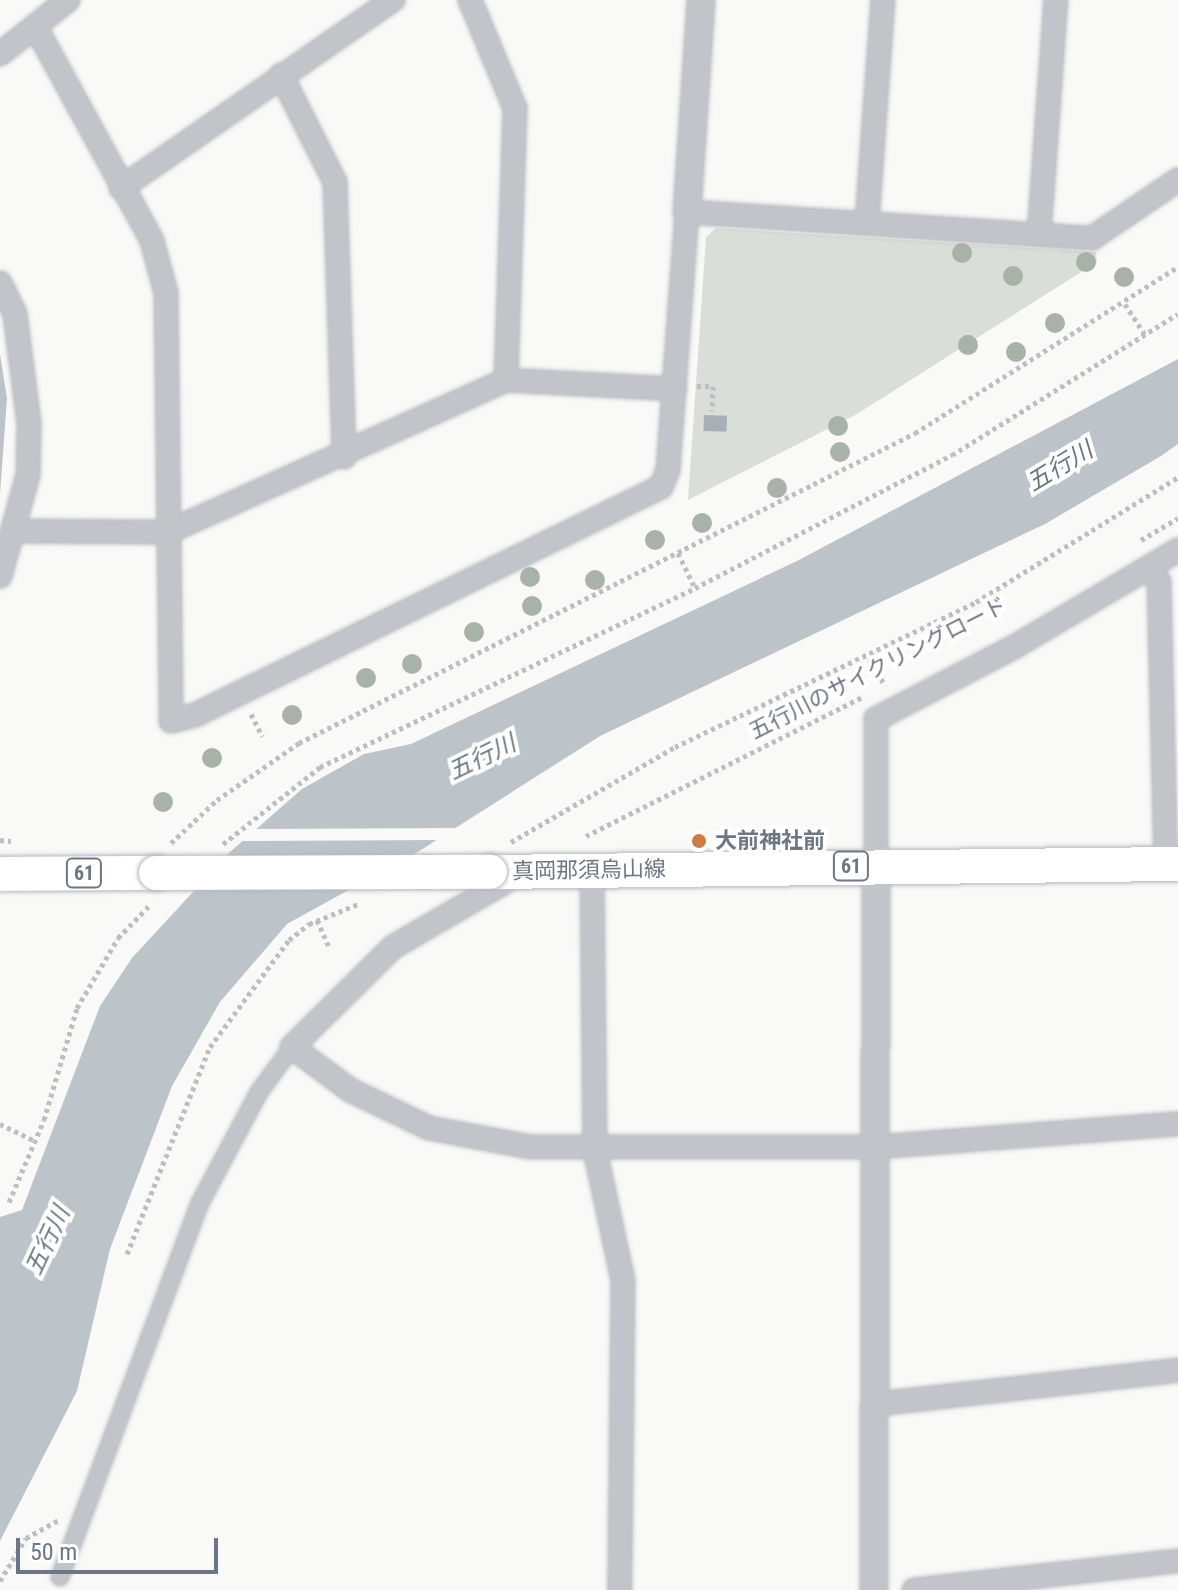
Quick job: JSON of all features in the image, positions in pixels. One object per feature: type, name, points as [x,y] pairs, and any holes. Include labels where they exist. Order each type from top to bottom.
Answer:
[{"type":"main road","name":"真岡那須烏山線","points":[[0,874],[151,881],[494,861],[524,872],[1172,864]]},
{"type":"street","points":[[0,54],[68,0]]},
{"type":"street","points":[[121,188],[393,0]]},
{"type":"street","points":[[470,0],[515,108],[506,380]]},
{"type":"street","points":[[35,26],[152,241],[166,293],[171,721],[195,715],[661,487],[668,470],[685,387],[687,212],[701,0]]},
{"type":"street","points":[[867,222],[883,0]]},
{"type":"street","points":[[1039,235],[1056,0]]},
{"type":"street","points":[[281,75],[335,182],[344,457]]},
{"type":"street","points":[[687,212],[1092,238],[1178,180]]},
{"type":"street","points":[[0,283],[15,314],[27,372],[28,475],[0,576]]},
{"type":"street","points":[[14,531],[168,532],[344,457],[506,380],[685,387]]},
{"type":"street","points":[[874,1590],[877,1404],[876,719],[1150,570],[1178,550]]},
{"type":"street","points":[[1150,570],[1159,582],[1170,694],[1172,864]]},
{"type":"street","points":[[592,869],[595,1150],[623,1281],[620,1590]]},
{"type":"street","points":[[60,1577],[200,1203],[259,1092],[292,1047],[393,947],[450,909],[524,872]]},
{"type":"street","points":[[292,1047],[350,1090],[429,1128],[531,1147],[595,1150],[876,1147],[1178,1124]]},
{"type":"street","points":[[877,1404],[1178,1370]]},
{"type":"street","points":[[914,1590],[1178,1561]]},
{"type":"path","points":[[9,1202],[35,1141],[77,1008],[151,881],[217,800],[299,743],[915,433],[1125,304],[1178,267]]},
{"type":"path","points":[[1125,304],[1146,336]]},
{"type":"path","points":[[220,847],[320,767],[695,588],[952,455],[1178,314]]},
{"type":"path","points":[[685,387],[713,386],[712,411]]},
{"type":"path","points":[[494,861],[675,747],[869,658],[976,602],[1178,477]]},
{"type":"path","points":[[1134,545],[1178,518]]},
{"type":"path","points":[[678,552],[695,588]]},
{"type":"path","points":[[869,658],[885,686]]},
{"type":"path","name":"五行川のサイクリングロード","points":[[586,836],[898,679]]},
{"type":"path","points":[[247,706],[262,736]]},
{"type":"path","points":[[127,1254],[210,1047],[256,978],[317,920],[369,901]]},
{"type":"path","points":[[317,920],[329,947]]},
{"type":"path","points":[[0,1124],[35,1141]]},
{"type":"path","points":[[0,1581],[26,1538],[89,1505]]},
{"type":"shaded area","points":[[716,228],[1096,252],[1097,262],[857,414],[688,500],[706,237]]},
{"type":"water","points":[[0,354],[7,398],[0,494]]},
{"type":"water","name":"五行川","points":[[1178,359],[1178,444],[1161,456],[1045,524],[600,736],[421,850],[287,924],[220,1002],[172,1086],[110,1249],[77,1391],[0,1541],[0,1217],[22,1210],[100,1006],[132,958],[230,852],[302,789],[364,754],[411,744],[797,561]]},
{"type":"pier","points":[[461,828],[443,840],[238,841],[255,829]]},
{"type":"building","points":[[704,415],[727,416],[726,432],[703,431]]},
{"type":"place","name":"大前神社前","points":[[699,841]]}]
